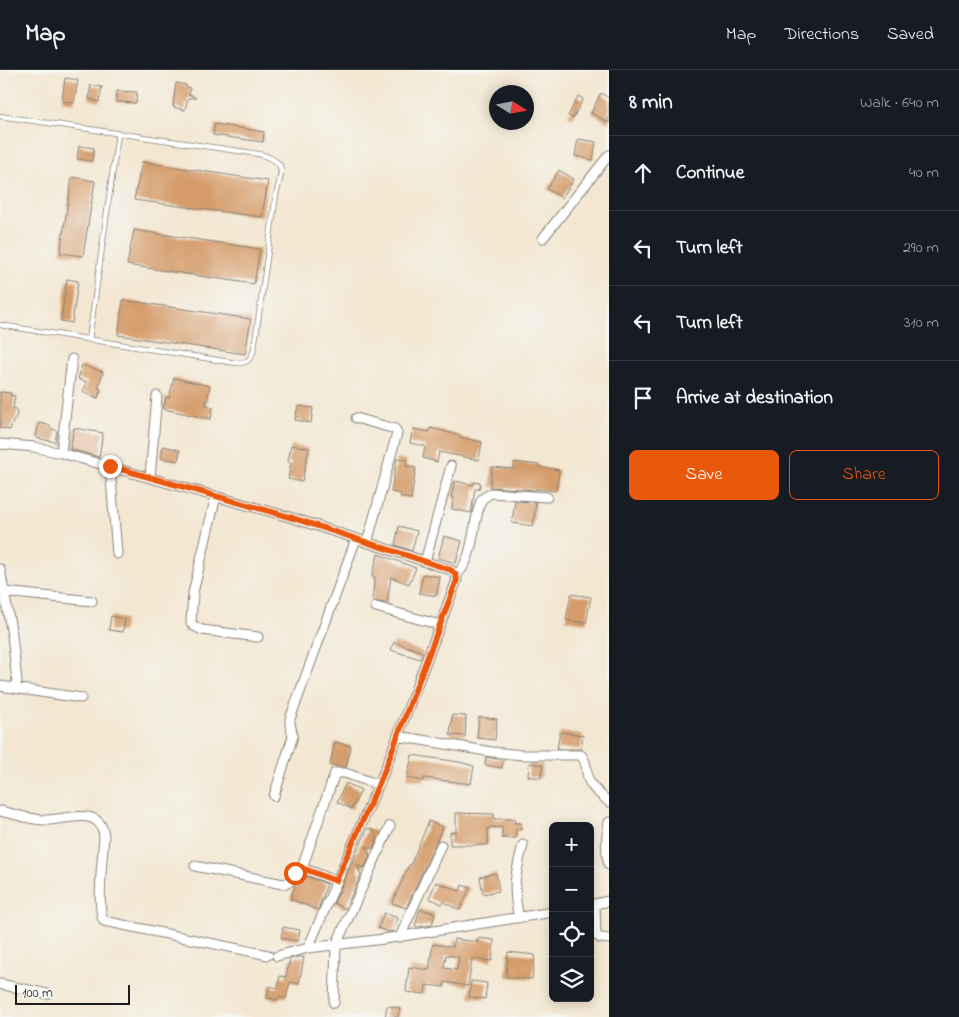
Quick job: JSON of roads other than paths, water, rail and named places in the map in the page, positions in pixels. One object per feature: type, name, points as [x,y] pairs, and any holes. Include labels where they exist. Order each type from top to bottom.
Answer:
[{"type":"street","points":[[543,238],[608,157]]},
{"type":"street","points":[[62,452],[72,359]]},
{"type":"street","points":[[150,478],[157,396]]},
{"type":"street","points":[[356,418],[395,428],[397,433],[367,543]]},
{"type":"street","points":[[0,444],[62,452],[293,518],[451,570],[456,575],[457,580],[379,784],[308,948]]},
{"type":"street","points":[[110,466],[117,554]]},
{"type":"street","points":[[425,562],[452,466]]},
{"type":"street","points":[[456,575],[462,570],[466,560],[482,499],[491,493],[547,497]]},
{"type":"street","points":[[216,496],[193,593],[191,623],[202,630],[258,637]]},
{"type":"street","points":[[274,796],[293,736],[290,719],[356,539]]},
{"type":"street","points":[[0,569],[17,681],[15,687]]},
{"type":"street","points":[[4,592],[92,601]]},
{"type":"street","points":[[376,607],[440,625]]},
{"type":"street","points":[[0,686],[81,698]]},
{"type":"street","points":[[398,736],[492,752],[522,755],[581,755],[585,760],[590,782],[598,794],[609,802]]},
{"type":"street","points":[[195,866],[287,884],[297,870],[302,868],[335,772],[345,773],[379,784]]},
{"type":"street","points":[[0,811],[36,820],[58,820],[82,816],[91,818],[99,823],[103,829],[104,836],[100,904],[101,917],[104,922],[273,956],[308,948],[400,937],[549,913]]},
{"type":"street","points":[[609,822],[605,852],[609,865]]},
{"type":"street","points":[[334,1003],[336,945],[390,826]]},
{"type":"street","points":[[400,937],[441,845]]},
{"type":"street","points":[[519,918],[514,880],[523,845]]},
{"type":"street","points":[[302,868],[336,881]]},
{"type":"street","points":[[594,904],[609,901]]},
{"type":"street","points":[[593,912],[596,935],[600,938],[609,939]]},
{"type":"street","points":[[0,984],[47,994]]},
{"type":"lane","points":[[0,116],[259,154],[277,161],[280,166],[281,175],[276,195],[256,337],[251,359],[244,363],[0,325]]},
{"type":"lane","points":[[89,340],[118,134]]}]
